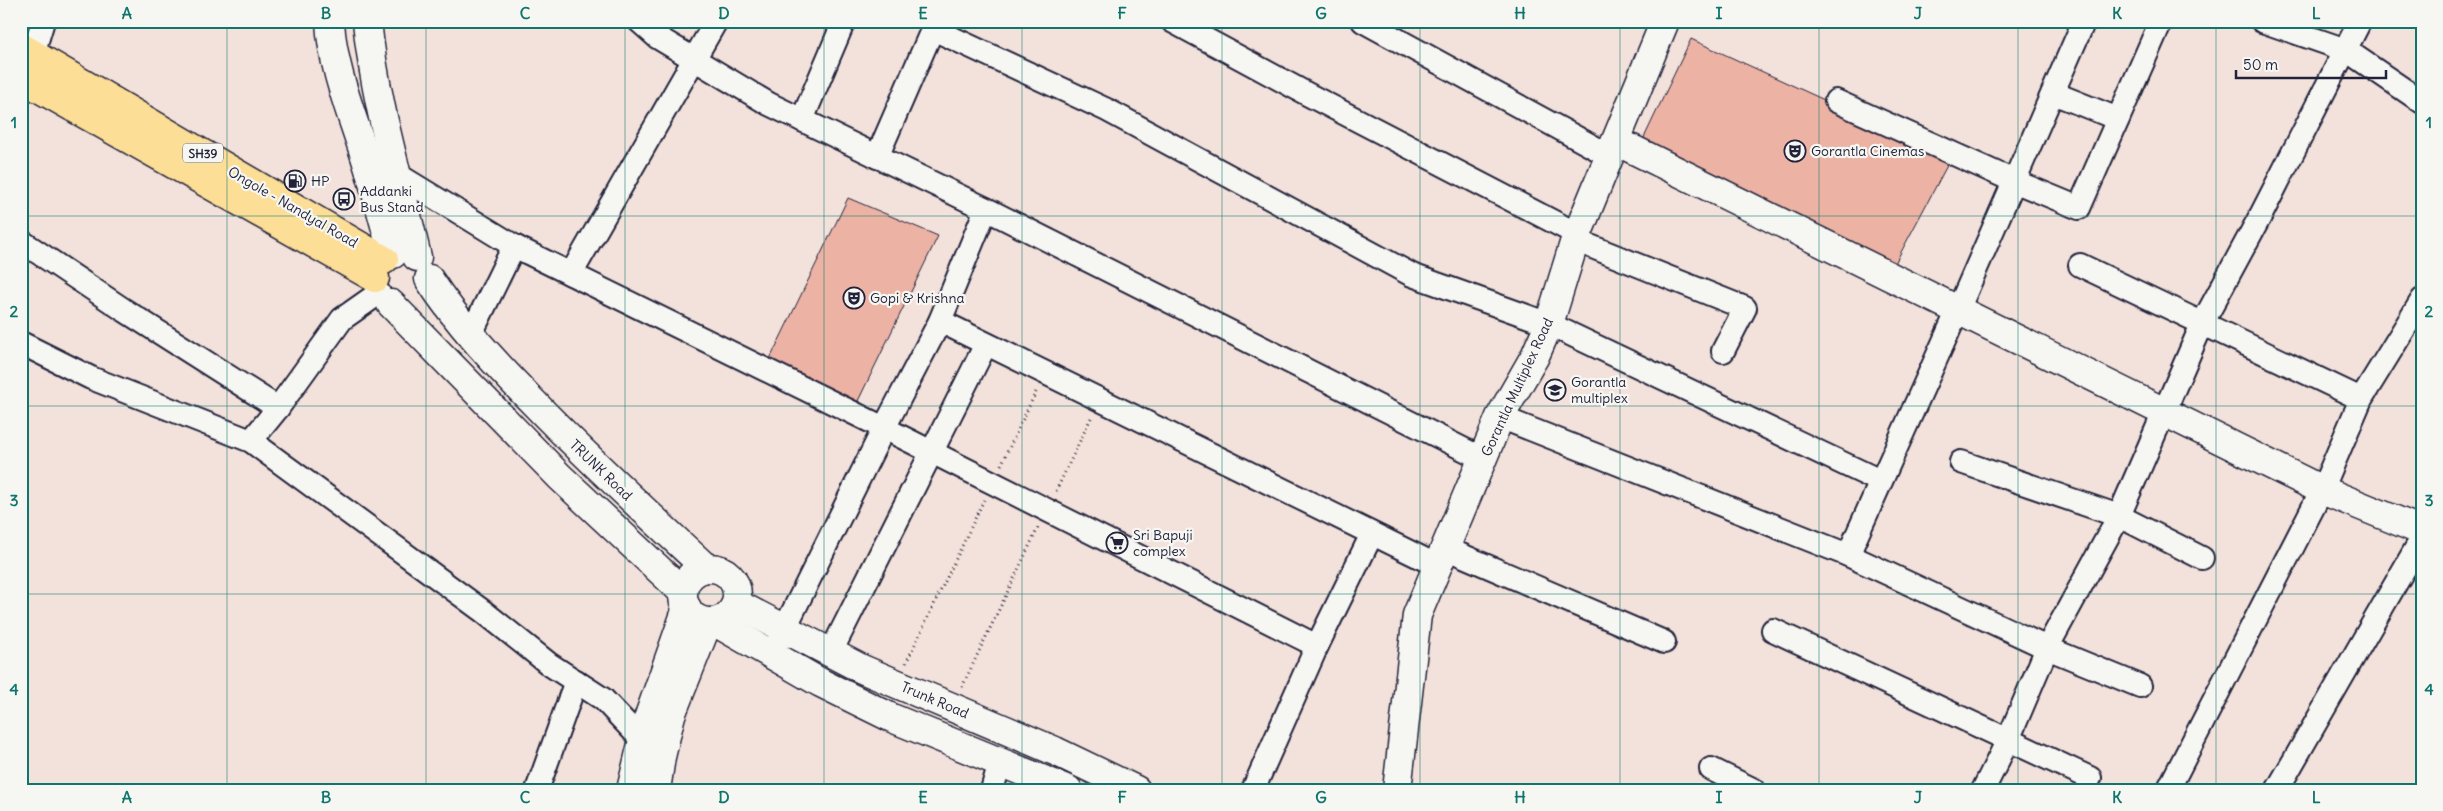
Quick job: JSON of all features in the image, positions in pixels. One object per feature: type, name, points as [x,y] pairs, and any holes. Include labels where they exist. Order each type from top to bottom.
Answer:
[{"type":"main road","points":[[330,21],[330,36],[340,79],[368,165],[395,275],[560,477],[698,611],[821,683],[892,718],[1068,790]]},
{"type":"main road","points":[[367,21],[373,72],[385,130],[398,175],[395,275]]},
{"type":"main road","name":"Gorantla Multiplex Road","points":[[1397,790],[1417,616],[1500,417],[1535,356],[1549,324],[1576,237],[1666,21]]},
{"type":"main road","name":"Ongole - Nandyal Road","points":[[27,50],[395,275]]},
{"type":"main road","name":"Ongole - Nandyal Road","points":[[21,78],[395,275]]},
{"type":"main road","points":[[1613,149],[1958,310],[2322,490],[2422,531]]},
{"type":"main road","name":"TRUNK Road","points":[[395,275],[471,334],[499,368],[584,456],[706,568]]},
{"type":"main road","points":[[631,790],[652,744],[671,715],[698,611],[687,581],[695,572],[706,568],[720,569],[732,577],[738,590],[736,604],[728,616],[698,611]]},
{"type":"main road","name":"Trunk Road","points":[[736,604],[862,669],[1055,751],[1136,790]]},
{"type":"main road","points":[[652,744],[656,790]]},
{"type":"street","points":[[27,50],[43,21]]},
{"type":"street","points":[[639,21],[657,37],[769,104],[986,209],[1483,459]]},
{"type":"street","points":[[571,274],[716,21]]},
{"type":"street","points":[[802,120],[844,21]]},
{"type":"street","points":[[1172,21],[1576,237],[1745,308],[1723,351]]},
{"type":"street","points":[[1363,21],[1613,149]]},
{"type":"street","points":[[1848,555],[1958,310],[2084,21]]},
{"type":"street","points":[[1836,101],[2079,208],[2161,21]]},
{"type":"street","points":[[2262,21],[2346,50],[2422,102]]},
{"type":"street","points":[[1983,790],[2008,740],[2047,648],[2119,516],[2203,322],[2360,21]]},
{"type":"street","points":[[877,157],[934,25],[1106,110],[1412,274],[1549,324],[1880,481]]},
{"type":"street","points":[[2053,93],[2118,119]]},
{"type":"street","points":[[398,175],[514,246],[884,428],[1318,646]]},
{"type":"street","points":[[772,654],[884,428],[940,322],[986,209]]},
{"type":"street","points":[[21,241],[124,310],[278,408]]},
{"type":"street","points":[[471,334],[514,246]]},
{"type":"street","points":[[2080,265],[2361,399]]},
{"type":"street","points":[[251,441],[278,408],[342,319],[395,275]]},
{"type":"street","points":[[2168,790],[2322,490],[2361,399],[2422,300]]},
{"type":"street","points":[[940,322],[1372,534],[1442,557],[1664,642]]},
{"type":"street","points":[[21,343],[91,378],[251,441],[603,700],[652,744]]},
{"type":"street","points":[[835,644],[986,344]]},
{"type":"street","points":[[1500,417],[1848,555],[2047,648],[2140,686]]},
{"type":"street","points":[[1961,462],[2119,516],[2202,558]]},
{"type":"street","points":[[1253,790],[1318,646],[1372,534]]},
{"type":"street","points":[[2277,790],[2422,538]]},
{"type":"street","points":[[1773,630],[2090,778]]},
{"type":"street","points":[[536,790],[576,681]]},
{"type":"street","points":[[992,790],[1000,762]]},
{"type":"street","points":[[1711,769],[1754,790]]},
{"type":"path","points":[[904,666],[1045,373]]},
{"type":"path","points":[[1053,497],[1100,400]]},
{"type":"path","points":[[960,692],[1040,524]]},
{"type":"building","name":"Gorantla Cinemas","points":[[1691,39],[1951,158],[1892,269],[1641,144]]},
{"type":"building","name":"Gopi & Krishna","points":[[848,198],[938,236],[857,403],[769,361]]},
{"type":"place","name":"Gorantla Cinemas","points":[[1795,151]]},
{"type":"place","name":"HP","points":[[295,181]]},
{"type":"place","name":"Addanki Bus Stand","points":[[344,199]]},
{"type":"place","name":"Gopi & Krishna","points":[[854,298]]},
{"type":"place","name":"Gorantla multiplex","points":[[1555,390]]},
{"type":"place","name":"Sri Bapuji complex","points":[[1117,543]]}]
